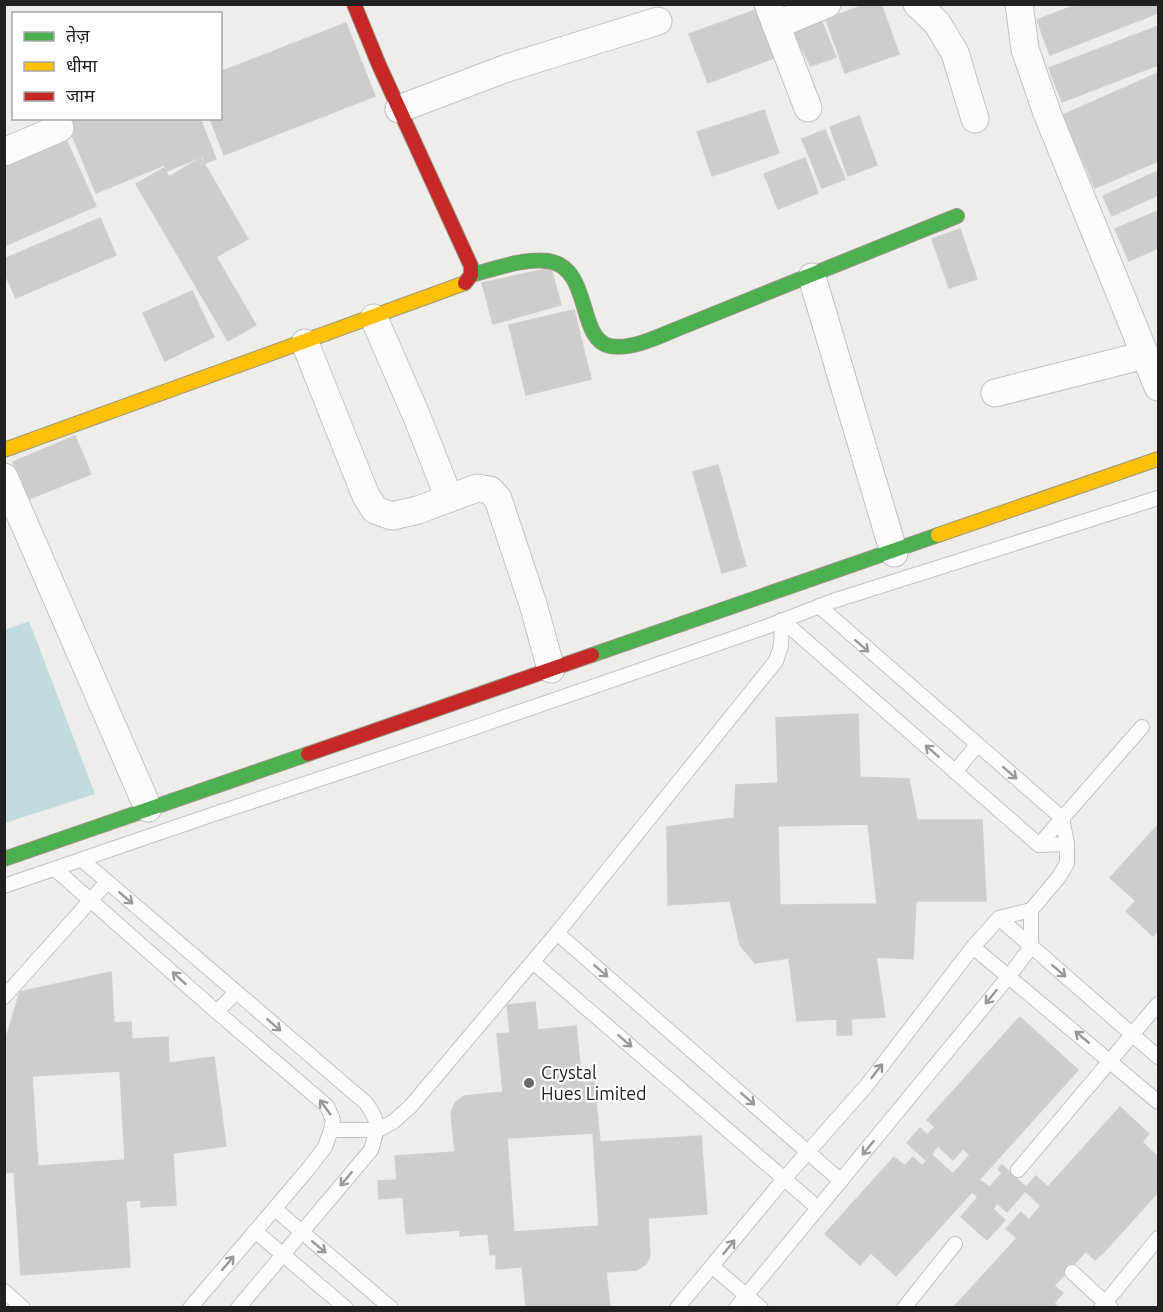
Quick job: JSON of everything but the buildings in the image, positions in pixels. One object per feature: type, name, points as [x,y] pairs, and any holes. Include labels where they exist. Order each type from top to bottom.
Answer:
[{"type":"street","points":[[4,450],[464,285],[471,275],[471,266],[354,4]]},
{"type":"street","points":[[808,108],[772,15],[827,4]]},
{"type":"street","points":[[917,4],[937,23],[955,53],[975,119]]},
{"type":"street","points":[[1019,4],[1025,49],[1047,113],[1148,345],[1158,387]]},
{"type":"street","points":[[399,109],[507,68],[658,21]]},
{"type":"street","points":[[4,152],[60,128]]},
{"type":"street","points":[[471,275],[525,263],[550,261],[557,264],[576,281],[598,341],[608,347],[627,345],[666,334],[812,277],[957,216]]},
{"type":"street","points":[[812,277],[894,553]]},
{"type":"street","points":[[374,318],[449,498]]},
{"type":"street","points":[[305,343],[366,496],[375,510],[392,516],[418,510],[477,488],[490,490],[498,499],[533,604],[551,669]]},
{"type":"street","points":[[995,393],[1148,345]]},
{"type":"street","points":[[4,859],[551,669],[894,553],[1158,459]]},
{"type":"street","points":[[4,477],[148,808]]},
{"type":"lane","points":[[4,886],[464,731],[819,606],[1158,498]]},
{"type":"lane","points":[[677,1308],[784,1179],[867,1085],[973,947],[999,918],[1031,910],[1065,870],[1068,856],[1062,819],[819,606]]},
{"type":"lane","points":[[782,620],[1039,845],[1067,844]]},
{"type":"lane","points":[[331,1131],[378,1130],[393,1122],[410,1107],[557,933],[776,661],[781,646],[782,620]]},
{"type":"lane","points":[[1039,845],[1142,728]]},
{"type":"lane","points":[[955,772],[977,745]]},
{"type":"lane","points":[[82,860],[366,1103],[375,1115],[378,1130],[371,1150],[238,1308]]},
{"type":"lane","points":[[55,869],[327,1106],[333,1120],[325,1147],[190,1308]]},
{"type":"lane","points":[[4,997],[107,882]]},
{"type":"lane","points":[[736,1308],[1031,947],[1031,910]]},
{"type":"lane","points":[[999,918],[1158,1057]]},
{"type":"lane","points":[[557,933],[841,1181]]},
{"type":"lane","points":[[973,947],[1158,1102]]},
{"type":"lane","points":[[533,962],[818,1208]]},
{"type":"lane","points":[[217,1012],[236,992]]},
{"type":"lane","points":[[1018,1170],[1158,1004]]},
{"type":"lane","points":[[275,1209],[391,1308]]},
{"type":"lane","points":[[255,1231],[346,1308]]},
{"type":"lane","points":[[1072,1272],[1106,1306],[1158,1238]]},
{"type":"lane","points":[[904,1308],[956,1244]]},
{"type":"lane","points":[[712,1267],[761,1308]]},
{"type":"lane","points":[[4,1291],[23,1308]]},
{"type":"water","points":[[29,621],[95,794],[5,823],[5,630]]},
{"type":"traffic: fast","points":[[471,275],[538,260],[562,266],[572,276],[587,318],[600,341],[610,346],[627,346],[653,339],[957,216]]},
{"type":"traffic: fast","points":[[592,655],[938,535]]},
{"type":"traffic: fast","points":[[4,859],[308,754]]},
{"type":"traffic: slow","points":[[4,450],[465,283]]},
{"type":"traffic: slow","points":[[938,535],[1158,459]]},
{"type":"traffic: jam","points":[[354,4],[379,65],[471,266],[471,275],[465,283]]},
{"type":"traffic: jam","points":[[308,754],[592,655]]},
{"type":"place","name":"Crystal Hues Limited","points":[[529,1083]]}]
